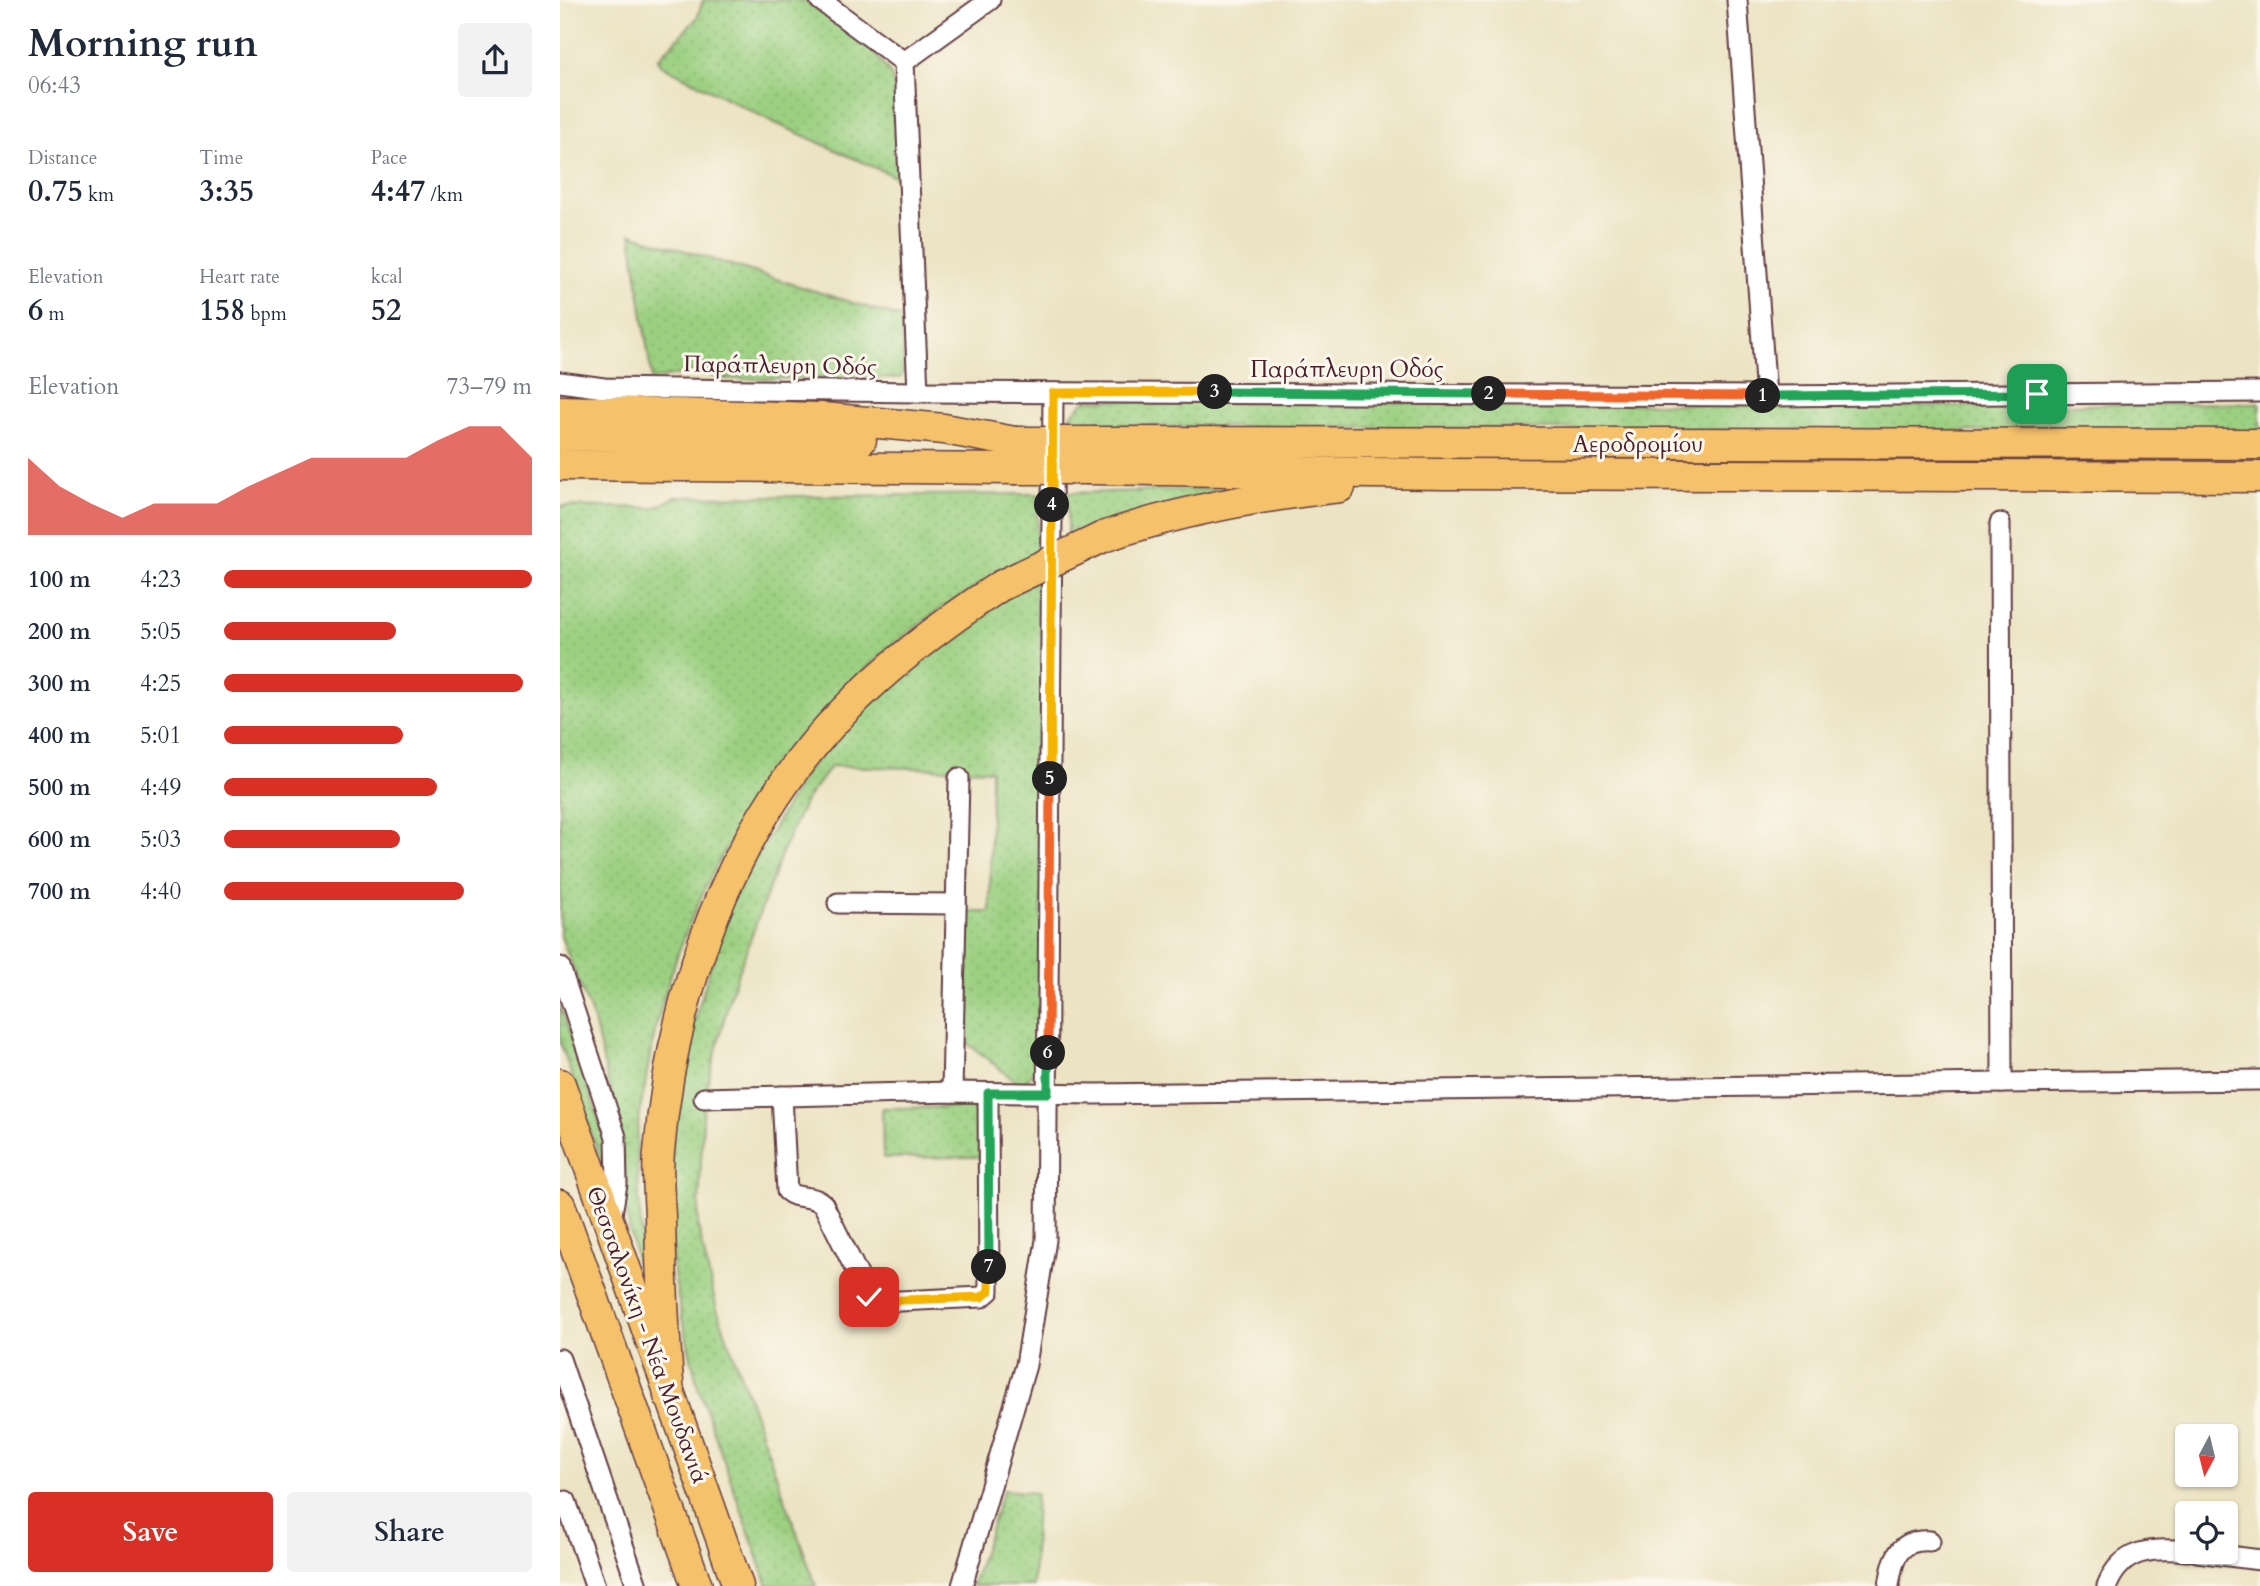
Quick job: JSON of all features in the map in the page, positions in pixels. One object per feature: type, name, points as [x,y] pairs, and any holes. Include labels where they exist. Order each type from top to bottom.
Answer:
[{"type":"highway","points":[[560,411],[823,418],[944,429],[1015,456]]},
{"type":"highway","points":[[560,435],[1015,456]]},
{"type":"highway","name":"Αεροδρομίου","points":[[1015,456],[2260,444]]},
{"type":"highway","points":[[560,465],[1015,456]]},
{"type":"highway","points":[[1092,456],[1441,474]]},
{"type":"highway","points":[[669,1396],[662,1302],[659,1156],[677,1029],[695,966],[717,909],[745,850],[810,750],[843,712],[930,634],[1000,586],[1103,537],[1215,506],[1441,474]]},
{"type":"highway","name":"Αεροδρομίου","points":[[1441,474],[2260,477]]},
{"type":"highway","name":"Θεσσαλονίκη - Νέα Μουδανιά","points":[[560,1084],[738,1586]]},
{"type":"highway","name":"Θεσσαλονίκη - Νέα Μουδανιά","points":[[560,1205],[697,1586]]},
{"type":"street","points":[[820,0],[904,62]]},
{"type":"street","points":[[904,62],[990,0]]},
{"type":"street","points":[[1737,0],[1766,396]]},
{"type":"street","points":[[904,62],[919,392]]},
{"type":"street","name":"Παράπλευρη Οδός","points":[[560,382],[604,388],[1053,393],[1766,396],[2260,392]]},
{"type":"street","points":[[962,1586],[1026,1366],[1040,1294],[1046,1240],[1053,393]]},
{"type":"street","points":[[2000,523],[2002,1083]]},
{"type":"street","points":[[952,1093],[959,778]]},
{"type":"street","points":[[838,903],[956,904]]},
{"type":"street","points":[[560,967],[616,1137],[617,1184],[610,1228]]},
{"type":"street","points":[[704,1098],[952,1093],[2260,1080]]},
{"type":"street","points":[[782,1096],[787,1191],[793,1196],[821,1201],[869,1297],[879,1301],[982,1297],[989,1291],[988,1093]]},
{"type":"street","points":[[560,1359],[637,1586]]},
{"type":"street","points":[[566,1501],[595,1586]]},
{"type":"street","points":[[1889,1586],[1893,1560],[1902,1545],[1916,1540],[1930,1541]]},
{"type":"street","points":[[2107,1586],[2113,1571],[2124,1559],[2161,1548],[2175,1550]]},
{"type":"street","points":[[2238,1557],[2260,1560]]},
{"type":"green space","points":[[703,0],[804,0],[873,51],[891,75],[898,96],[902,180],[773,122],[661,65],[658,59],[697,18]]},
{"type":"green space","points":[[631,234],[902,318],[904,371],[900,378],[720,379],[699,370],[652,380]]},
{"type":"green space","points":[[1086,400],[1967,406],[2260,403],[2260,433],[1068,426],[1069,417]]},
{"type":"green space","points":[[1253,488],[1112,520],[1068,537],[1068,493]]},
{"type":"green space","points":[[1038,494],[1037,554],[936,612],[881,655],[831,703],[786,757],[746,814],[712,875],[684,939],[662,1005],[647,1073],[637,1141],[645,1263],[637,1265],[628,1222],[621,1138],[594,1021],[560,934],[560,506],[654,508],[676,497]]},
{"type":"green space","points":[[1045,572],[1040,1063],[1022,1086],[963,1040],[963,912],[990,912],[991,770],[831,766],[805,801],[782,852],[730,996],[704,1098],[698,1226],[716,1306],[816,1586],[768,1586],[698,1387],[680,1310],[669,1241],[673,1093],[729,905],[805,773],[906,664]]},
{"type":"green space","points":[[560,1005],[609,1150],[609,1185],[560,1041]]},
{"type":"green space","points":[[980,1107],[981,1157],[883,1158],[882,1108]]},
{"type":"green space","points":[[1003,1490],[1036,1493],[1033,1586],[972,1586]]},
{"type":"route","points":[[869,1297],[873,1301],[879,1301],[982,1297],[989,1291],[988,1093],[1048,1093],[1053,393],[1766,396],[2037,394]]}]
